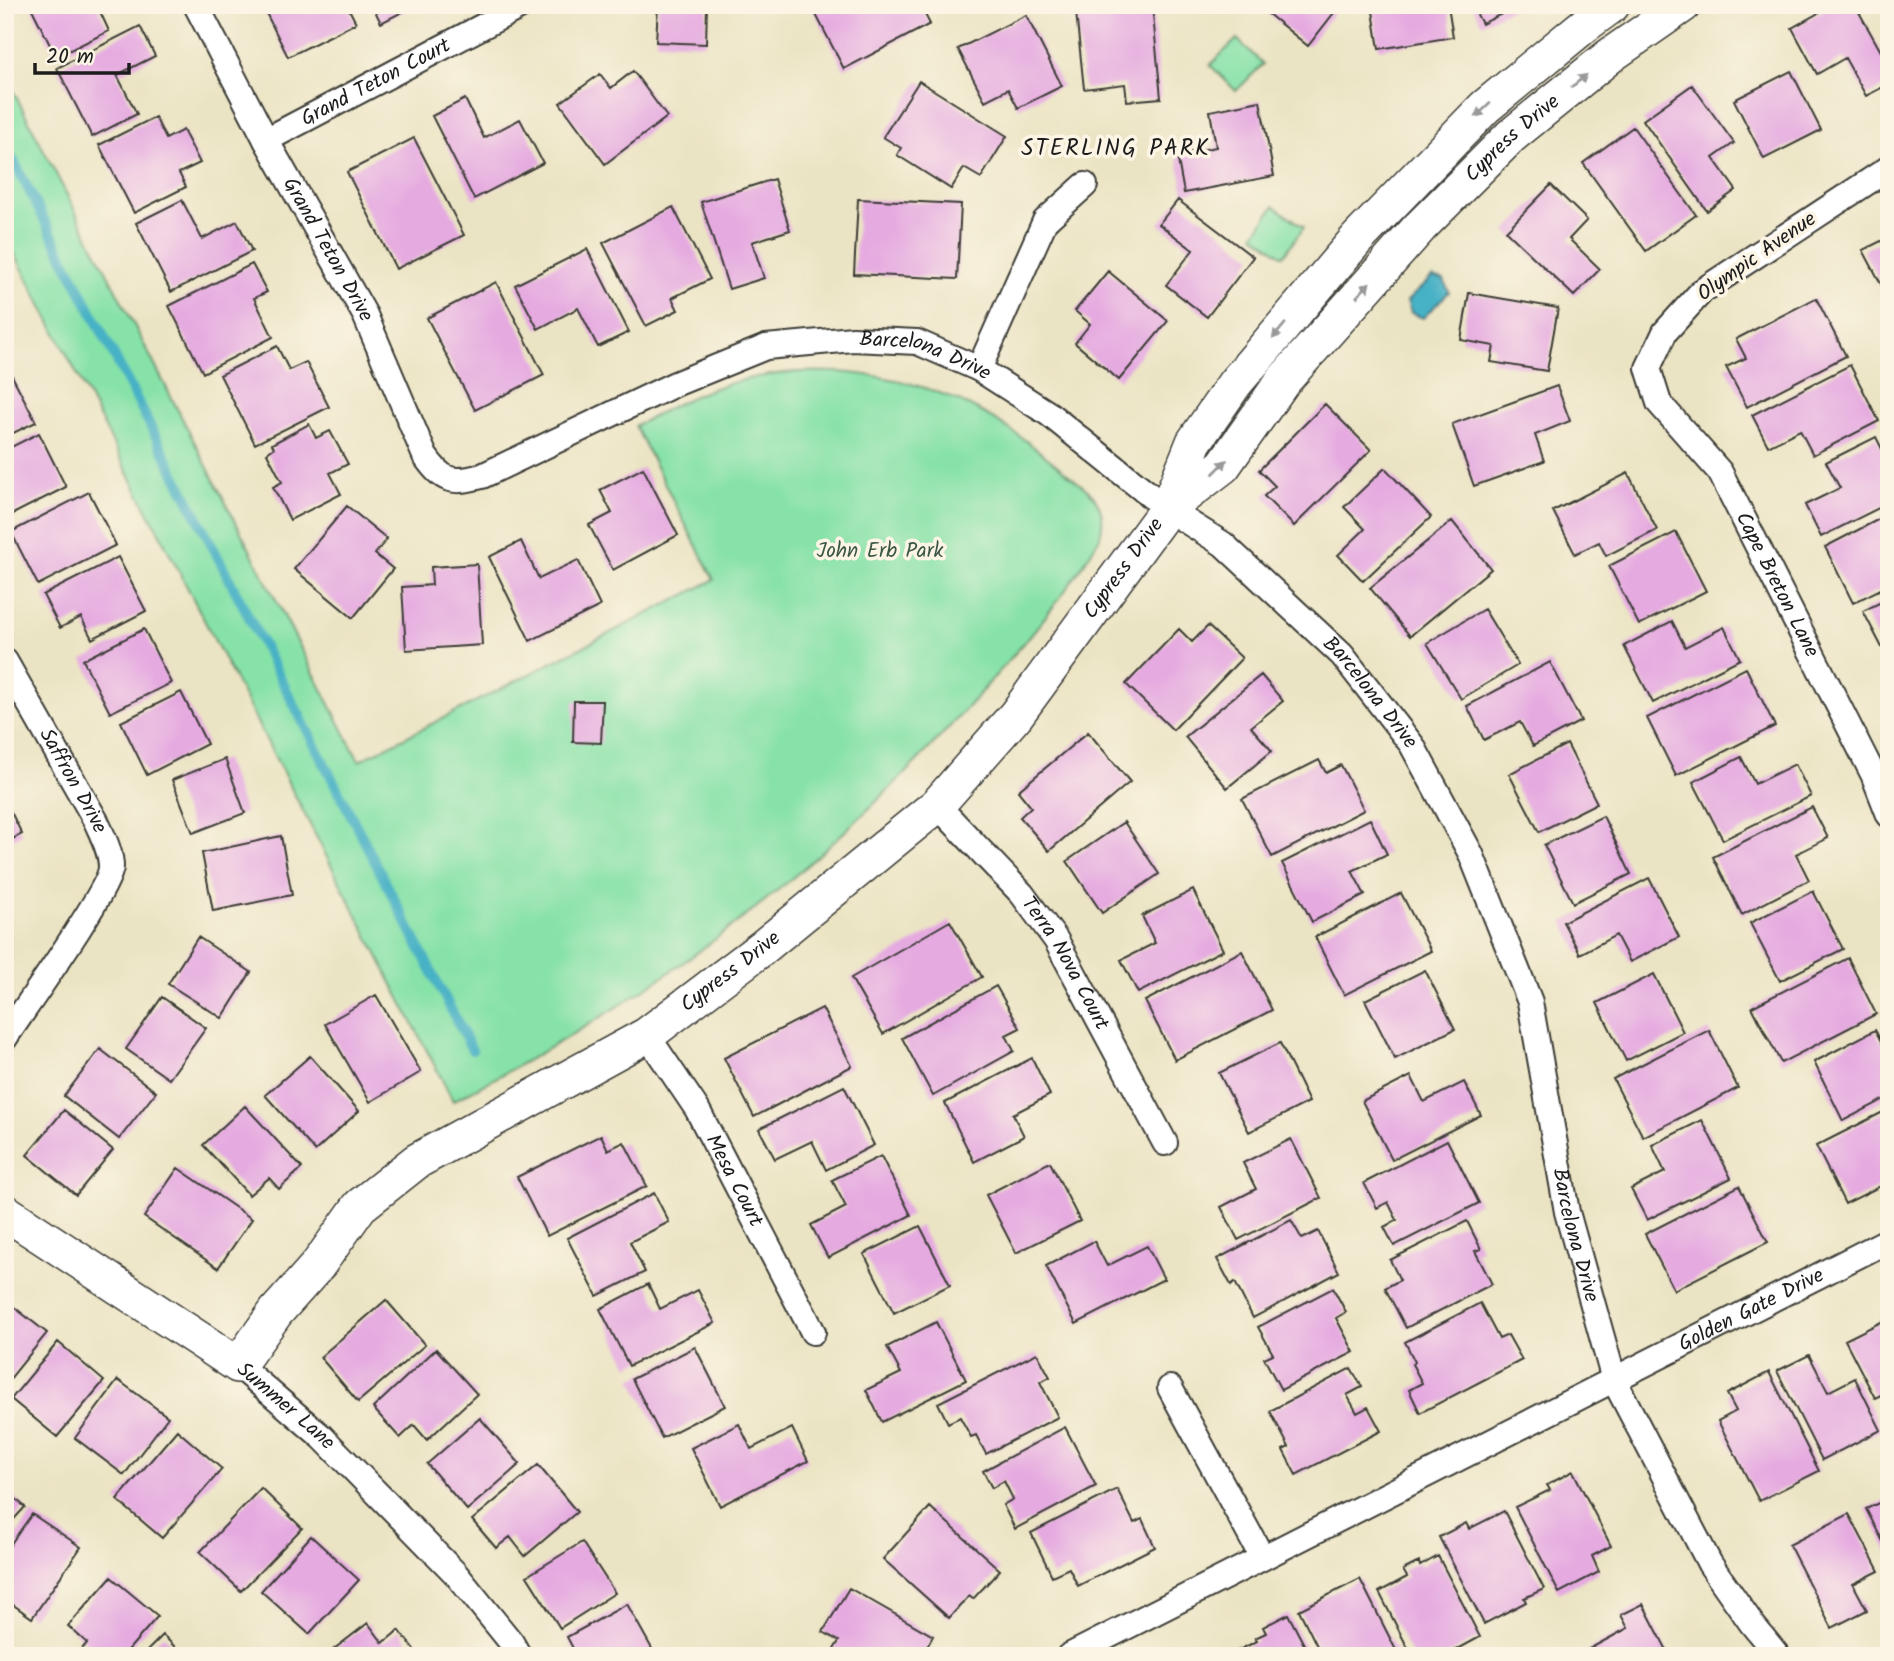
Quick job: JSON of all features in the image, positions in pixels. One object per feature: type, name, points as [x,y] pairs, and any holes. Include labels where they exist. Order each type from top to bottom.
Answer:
[{"type":"street","name":"Grand Teton Drive","points":[[196,5],[266,139],[365,315],[425,456],[436,472],[448,480],[464,481]]},
{"type":"street","name":"Grand Teton Court","points":[[266,139],[523,5]]},
{"type":"street","name":"Cypress Drive","points":[[238,1365],[276,1311],[318,1265],[360,1206],[417,1161],[647,1035],[762,948],[937,806],[1016,715],[1167,509],[1194,442],[1235,383],[1357,239],[1485,107],[1586,23],[1612,5]]},
{"type":"street","name":"Cypress Drive","points":[[1167,509],[1223,466],[1283,381],[1420,227],[1511,136],[1611,55],[1683,5]]},
{"type":"street","name":"Olympic Avenue","points":[[1648,368],[1665,332],[1702,291],[1889,168]]},
{"type":"street","points":[[979,369],[1045,221],[1085,185]]},
{"type":"street","name":"Barcelona Drive","points":[[464,481],[482,476],[675,384],[766,347],[853,339],[917,342],[979,369],[1049,414],[1167,509],[1223,544],[1342,655],[1412,745],[1471,854],[1530,1002],[1567,1212],[1614,1380],[1710,1564],[1778,1656]]},
{"type":"street","name":"Cape Breton Lane","points":[[1648,368],[1659,403],[1720,472],[1872,774],[1889,815]]},
{"type":"street","name":"Saffron Drive","points":[[5,662],[96,821],[107,845],[112,869],[99,896],[5,1038]]},
{"type":"street","name":"Terra Nova Court","points":[[937,806],[1022,894],[1056,940],[1165,1143]]},
{"type":"street","name":"Mesa Court","points":[[647,1035],[697,1109],[813,1332]]},
{"type":"street","name":"Summer Lane","points":[[5,1212],[238,1365],[321,1437],[456,1574],[511,1642],[519,1656]]},
{"type":"street","name":"Golden Gate Drive","points":[[1069,1656],[1889,1240]]},
{"type":"street","points":[[1170,1388],[1262,1557]]},
{"type":"green space","points":[[1237,39],[1263,64],[1236,91],[1210,65]]},
{"type":"green space","name":"John Erb Park","points":[[5,75],[359,761],[714,580],[635,426],[682,401],[712,389],[777,374],[844,372],[910,384],[942,394],[988,415],[1033,446],[1089,491],[1101,512],[1100,537],[1060,598],[997,674],[904,774],[823,851],[736,923],[645,989],[550,1047],[453,1101],[5,235]]},
{"type":"green space","points":[[1274,206],[1304,227],[1283,256],[1254,235]]},
{"type":"water","points":[[1432,277],[1444,280],[1449,292],[1423,318],[1411,313],[1407,301]]},
{"type":"building","points":[[30,5],[97,5],[109,31],[56,57]]},
{"type":"building","points":[[262,5],[347,5],[356,23],[288,57]]},
{"type":"building","points":[[372,5],[411,5],[412,7],[381,23]]},
{"type":"building","points":[[658,5],[707,5],[706,44],[656,42]]},
{"type":"building","points":[[811,5],[920,5],[930,24],[844,69]]},
{"type":"building","points":[[1152,5],[1161,98],[1127,101],[1125,84],[1084,89],[1076,12]]},
{"type":"building","points":[[1257,5],[1340,5],[1308,46]]},
{"type":"building","points":[[1372,5],[1448,5],[1453,37],[1379,49]]},
{"type":"building","points":[[1472,5],[1519,5],[1482,24]]},
{"type":"building","points":[[1833,5],[1855,5],[1889,66],[1889,84],[1866,96],[1845,58],[1817,74],[1792,28]]},
{"type":"building","points":[[1026,15],[1062,86],[1018,108],[1008,89],[985,101],[958,49]]},
{"type":"building","points":[[140,26],[155,56],[117,75],[137,114],[92,137],[57,68]]},
{"type":"building","points":[[633,71],[667,117],[605,164],[560,103],[600,74],[611,88]]},
{"type":"building","points":[[1791,71],[1821,130],[1764,159],[1734,100]]},
{"type":"building","points":[[919,81],[1007,136],[981,178],[964,168],[951,189],[897,155],[901,148],[883,137]]},
{"type":"building","points":[[1692,85],[1734,143],[1713,158],[1736,190],[1707,211],[1643,120]]},
{"type":"building","points":[[465,99],[484,138],[520,119],[543,163],[474,199],[432,116]]},
{"type":"building","points":[[1260,101],[1274,176],[1184,193],[1177,155],[1216,147],[1210,111]]},
{"type":"building","points":[[155,117],[166,139],[183,130],[200,163],[179,173],[186,187],[134,213],[99,145]]},
{"type":"building","points":[[1633,127],[1696,215],[1646,251],[1583,163]]},
{"type":"building","points":[[414,138],[464,235],[396,269],[347,172]]},
{"type":"building","points":[[774,179],[790,230],[752,242],[764,278],[729,289],[701,202]]},
{"type":"building","points":[[1551,185],[1587,220],[1569,239],[1600,269],[1574,296],[1506,231]]},
{"type":"building","points":[[858,199],[961,204],[957,279],[854,274]]},
{"type":"building","points":[[182,200],[202,239],[237,221],[252,251],[171,292],[136,223]]},
{"type":"building","points":[[1178,200],[1253,257],[1207,317],[1166,285],[1193,250],[1159,224]]},
{"type":"building","points":[[673,207],[710,279],[672,298],[678,310],[646,326],[603,243]]},
{"type":"building","points":[[1889,237],[1889,299],[1863,250]]},
{"type":"building","points":[[587,249],[629,332],[598,347],[578,308],[538,329],[515,285]]},
{"type":"building","points":[[252,264],[267,292],[254,298],[273,337],[203,373],[169,306]]},
{"type":"building","points":[[1108,271],[1168,321],[1119,380],[1075,343],[1090,324],[1075,311]]},
{"type":"building","points":[[496,282],[544,375],[475,410],[427,318]]},
{"type":"building","points":[[1469,293],[1558,308],[1547,371],[1491,362],[1494,346],[1461,340]]},
{"type":"building","points":[[1816,298],[1846,356],[1747,407],[1726,367],[1746,358],[1736,339]]},
{"type":"building","points":[[277,346],[289,370],[306,362],[329,407],[255,444],[220,375]]},
{"type":"building","points":[[1850,365],[1879,421],[1813,455],[1800,430],[1768,446],[1752,415]]},
{"type":"building","points":[[8,368],[36,422],[5,437],[5,369]]},
{"type":"building","points":[[1557,386],[1570,421],[1535,435],[1544,461],[1474,486],[1452,424]]},
{"type":"building","points":[[1325,404],[1371,450],[1294,526],[1264,496],[1275,486],[1259,470]]},
{"type":"building","points":[[309,424],[316,438],[330,431],[348,464],[330,473],[341,494],[290,520],[273,487],[282,482],[267,453],[274,448],[272,444]]},
{"type":"building","points":[[39,433],[66,487],[5,518],[5,450]]},
{"type":"building","points":[[1876,437],[1889,463],[1889,503],[1821,537],[1805,505],[1840,488],[1826,462]]},
{"type":"building","points":[[643,468],[678,535],[613,570],[589,525],[612,513],[600,490]]},
{"type":"building","points":[[1385,468],[1431,517],[1363,581],[1338,555],[1365,529],[1344,507]]},
{"type":"building","points":[[1628,473],[1657,530],[1606,556],[1599,542],[1575,554],[1553,511]]},
{"type":"building","points":[[89,492],[116,545],[38,585],[11,532]]},
{"type":"building","points":[[347,506],[387,539],[375,554],[393,569],[353,618],[294,569]]},
{"type":"building","points":[[1889,514],[1889,585],[1853,603],[1825,547]]},
{"type":"building","points":[[1452,521],[1491,569],[1410,636],[1370,588]]},
{"type":"building","points":[[1676,532],[1706,591],[1639,625],[1609,566]]},
{"type":"building","points":[[521,541],[539,579],[578,560],[600,606],[530,641],[489,557]]},
{"type":"building","points":[[118,557],[146,611],[92,639],[81,617],[60,628],[43,595]]},
{"type":"building","points":[[477,564],[482,645],[406,650],[402,587],[432,585],[431,567]]},
{"type":"building","points":[[1889,598],[1889,661],[1863,611]]},
{"type":"building","points":[[1484,609],[1518,665],[1461,699],[1427,643]]},
{"type":"building","points":[[1672,621],[1685,647],[1724,627],[1740,659],[1653,703],[1624,646]]},
{"type":"building","points":[[1208,626],[1242,658],[1173,730],[1126,684],[1179,629],[1192,642]]},
{"type":"building","points":[[144,629],[171,683],[110,713],[83,660]]},
{"type":"building","points":[[1550,662],[1581,721],[1533,746],[1520,722],[1484,740],[1467,706]]},
{"type":"building","points":[[1746,668],[1775,726],[1676,776],[1647,718]]},
{"type":"building","points":[[1261,675],[1283,701],[1251,727],[1272,751],[1227,788],[1185,737]]},
{"type":"building","points":[[181,692],[207,744],[147,775],[121,722]]},
{"type":"building","points":[[574,701],[603,701],[601,743],[573,742]]},
{"type":"building","points":[[1088,732],[1130,782],[1049,851],[1020,817],[1031,807],[1018,791]]},
{"type":"building","points":[[1567,744],[1597,803],[1539,832],[1509,774]]},
{"type":"building","points":[[1741,757],[1755,784],[1795,764],[1811,796],[1723,840],[1693,782]]},
{"type":"building","points":[[225,759],[245,813],[193,833],[172,780]]},
{"type":"building","points":[[1319,760],[1326,773],[1341,765],[1364,810],[1272,857],[1242,799]]},
{"type":"building","points":[[7,804],[22,834],[5,843],[5,805]]},
{"type":"building","points":[[1812,807],[1828,838],[1796,854],[1809,880],[1742,915],[1713,857]]},
{"type":"building","points":[[1603,816],[1631,874],[1573,903],[1544,845]]},
{"type":"building","points":[[1370,819],[1387,854],[1352,871],[1365,895],[1312,922],[1282,863]]},
{"type":"building","points":[[1124,822],[1159,874],[1102,913],[1067,861]]},
{"type":"building","points":[[281,836],[292,895],[213,911],[202,853]]},
{"type":"building","points":[[1649,878],[1679,937],[1630,962],[1616,935],[1580,954],[1563,922]]},
{"type":"building","points":[[1193,890],[1223,950],[1138,993],[1121,960],[1155,943],[1142,916]]},
{"type":"building","points":[[1813,891],[1843,949],[1780,981],[1750,923]]},
{"type":"building","points":[[1401,893],[1431,951],[1344,995],[1315,937]]},
{"type":"building","points":[[950,921],[982,977],[883,1034],[851,978]]},
{"type":"building","points":[[198,937],[251,972],[222,1018],[168,984]]},
{"type":"building","points":[[1242,951],[1272,1010],[1175,1060],[1145,1001]]},
{"type":"building","points":[[1848,958],[1876,1014],[1781,1063],[1752,1007]]},
{"type":"building","points":[[1425,970],[1455,1029],[1395,1059],[1365,1000]]},
{"type":"building","points":[[1654,974],[1683,1032],[1626,1061],[1597,1003]]},
{"type":"building","points":[[996,986],[1020,1028],[1006,1035],[1014,1051],[933,1096],[902,1038]]},
{"type":"building","points":[[376,995],[421,1072],[370,1102],[325,1024]]},
{"type":"building","points":[[162,997],[206,1028],[169,1079],[126,1049]]},
{"type":"building","points":[[822,1008],[852,1066],[754,1117],[724,1058]]},
{"type":"building","points":[[1709,1030],[1738,1088],[1643,1137],[1613,1079]]},
{"type":"building","points":[[1875,1030],[1889,1056],[1889,1097],[1843,1121],[1814,1062]]},
{"type":"building","points":[[1280,1043],[1309,1102],[1249,1132],[1219,1073]]},
{"type":"building","points":[[100,1049],[156,1092],[119,1139],[64,1096]]},
{"type":"building","points":[[310,1056],[359,1111],[315,1151],[265,1095]]},
{"type":"building","points":[[1032,1058],[1050,1095],[1013,1114],[1024,1136],[974,1162],[945,1103]]},
{"type":"building","points":[[1411,1076],[1424,1102],[1464,1082],[1481,1115],[1392,1160],[1362,1101]]},
{"type":"building","points":[[844,1086],[874,1145],[826,1170],[812,1141],[775,1159],[759,1129]]},
{"type":"building","points":[[245,1106],[302,1168],[279,1189],[269,1178],[249,1195],[203,1145]]},
{"type":"building","points":[[1889,1109],[1889,1182],[1845,1204],[1816,1146]]},
{"type":"building","points":[[64,1110],[113,1150],[76,1195],[27,1155]]},
{"type":"building","points":[[1702,1120],[1731,1178],[1647,1220],[1631,1189],[1665,1172],[1652,1145]]},
{"type":"building","points":[[601,1135],[608,1150],[624,1142],[647,1186],[547,1236],[517,1177]]},
{"type":"building","points":[[1291,1139],[1321,1198],[1238,1240],[1221,1207],[1256,1189],[1243,1163]]},
{"type":"building","points":[[1447,1140],[1479,1203],[1394,1246],[1384,1227],[1397,1220],[1388,1202],[1377,1208],[1364,1183]]},
{"type":"building","points":[[881,1156],[911,1215],[828,1258],[811,1225],[846,1207],[832,1180]]},
{"type":"building","points":[[1050,1162],[1080,1221],[1016,1253],[986,1195]]},
{"type":"building","points":[[178,1168],[252,1219],[218,1268],[144,1217]]},
{"type":"building","points":[[1739,1186],[1768,1242],[1674,1290],[1645,1234]]},
{"type":"building","points":[[654,1193],[669,1222],[630,1242],[645,1272],[597,1296],[567,1238]]},
{"type":"building","points":[[1291,1220],[1302,1239],[1318,1231],[1339,1272],[1253,1318],[1235,1282],[1231,1285],[1217,1259]]},
{"type":"building","points":[[1467,1221],[1481,1249],[1475,1251],[1492,1284],[1406,1328],[1385,1288],[1400,1280],[1390,1260]]},
{"type":"building","points":[[920,1226],[950,1285],[894,1313],[864,1254]]},
{"type":"building","points":[[1094,1241],[1107,1266],[1147,1246],[1164,1279],[1076,1324],[1046,1266]]},
{"type":"building","points":[[648,1284],[660,1309],[698,1290],[715,1323],[629,1366],[600,1309]]},
{"type":"building","points":[[1333,1288],[1346,1312],[1336,1318],[1354,1352],[1281,1390],[1264,1358],[1273,1354],[1258,1327]]},
{"type":"building","points":[[5,1300],[47,1333],[5,1385]]},
{"type":"building","points":[[386,1300],[425,1345],[358,1402],[320,1357]]},
{"type":"building","points":[[1480,1303],[1499,1339],[1508,1335],[1522,1360],[1420,1413],[1409,1390],[1422,1383],[1405,1342]]},
{"type":"building","points":[[1889,1318],[1889,1391],[1875,1398],[1845,1340]]},
{"type":"building","points":[[936,1322],[966,1380],[882,1422],[866,1390],[901,1373],[887,1347]]},
{"type":"building","points":[[58,1342],[104,1381],[57,1437],[11,1399]]},
{"type":"building","points":[[695,1347],[725,1406],[662,1438],[632,1379]]},
{"type":"building","points":[[436,1349],[477,1394],[427,1440],[414,1425],[400,1438],[373,1408]]},
{"type":"building","points":[[1037,1353],[1050,1377],[1040,1382],[1058,1417],[986,1454],[976,1435],[971,1437],[960,1417],[948,1423],[938,1403]]},
{"type":"building","points":[[1809,1355],[1828,1392],[1855,1378],[1881,1430],[1822,1460],[1777,1371]]},
{"type":"building","points":[[1351,1368],[1362,1387],[1347,1395],[1357,1413],[1368,1407],[1381,1431],[1296,1475],[1283,1450],[1289,1447],[1270,1411]]},
{"type":"building","points":[[1769,1372],[1819,1471],[1759,1501],[1718,1421],[1736,1411],[1727,1394]]},
{"type":"building","points":[[118,1380],[168,1417],[124,1475],[75,1438]]},
{"type":"building","points":[[480,1418],[520,1464],[467,1510],[427,1464]]},
{"type":"building","points":[[739,1424],[751,1449],[792,1428],[808,1461],[720,1506],[691,1448]]},
{"type":"building","points":[[1065,1427],[1096,1486],[1015,1529],[1003,1505],[1013,1499],[1004,1481],[992,1488],[983,1471]]},
{"type":"building","points":[[177,1430],[222,1469],[162,1538],[117,1500]]},
{"type":"building","points":[[538,1465],[577,1512],[525,1556],[510,1537],[496,1548],[472,1520]]},
{"type":"building","points":[[1573,1471],[1611,1546],[1592,1556],[1599,1572],[1559,1593],[1515,1507],[1550,1490],[1547,1485]]},
{"type":"building","points":[[261,1488],[302,1528],[241,1591],[200,1552]]},
{"type":"building","points":[[5,1489],[25,1507],[5,1529]]},
{"type":"building","points":[[1117,1489],[1134,1523],[1142,1519],[1155,1547],[1078,1586],[1069,1568],[1052,1576],[1031,1533]]},
{"type":"building","points":[[1889,1498],[1889,1553],[1866,1509]]},
{"type":"building","points":[[930,1507],[1000,1570],[973,1599],[969,1596],[949,1618],[883,1559]]},
{"type":"building","points":[[1504,1511],[1544,1589],[1524,1598],[1526,1602],[1484,1624],[1439,1537],[1466,1523],[1469,1529]]},
{"type":"building","points":[[32,1514],[81,1547],[32,1618],[5,1599],[5,1552]]},
{"type":"building","points":[[1849,1514],[1879,1571],[1853,1584],[1867,1610],[1832,1628],[1789,1545]]},
{"type":"building","points":[[311,1536],[359,1580],[309,1634],[261,1591]]},
{"type":"building","points":[[582,1542],[615,1593],[560,1628],[527,1576]]},
{"type":"building","points":[[1438,1556],[1480,1637],[1445,1656],[1412,1656],[1379,1592],[1407,1577],[1403,1570],[1419,1562],[1420,1566]]},
{"type":"building","points":[[111,1577],[158,1616],[123,1656],[76,1656],[87,1643],[68,1626]]},
{"type":"building","points":[[1360,1579],[1399,1656],[1322,1656],[1299,1610]]},
{"type":"building","points":[[849,1588],[933,1636],[922,1656],[830,1656],[839,1641],[823,1632]]},
{"type":"building","points":[[627,1604],[656,1656],[577,1656],[567,1637]]},
{"type":"building","points":[[1643,1604],[1670,1656],[1592,1656],[1589,1649],[1628,1628],[1621,1615]]},
{"type":"building","points":[[1288,1614],[1310,1656],[1227,1656],[1257,1641],[1255,1638],[1266,1633],[1263,1627]]},
{"type":"building","points":[[368,1623],[383,1643],[399,1630],[419,1656],[325,1656]]},
{"type":"building","points":[[163,1635],[184,1656],[142,1656]]},
{"type":"waterway","points":[[5,144],[472,1050]]},
{"type":"district","name":"STERLING PARK","points":[[1116,149]]}]
